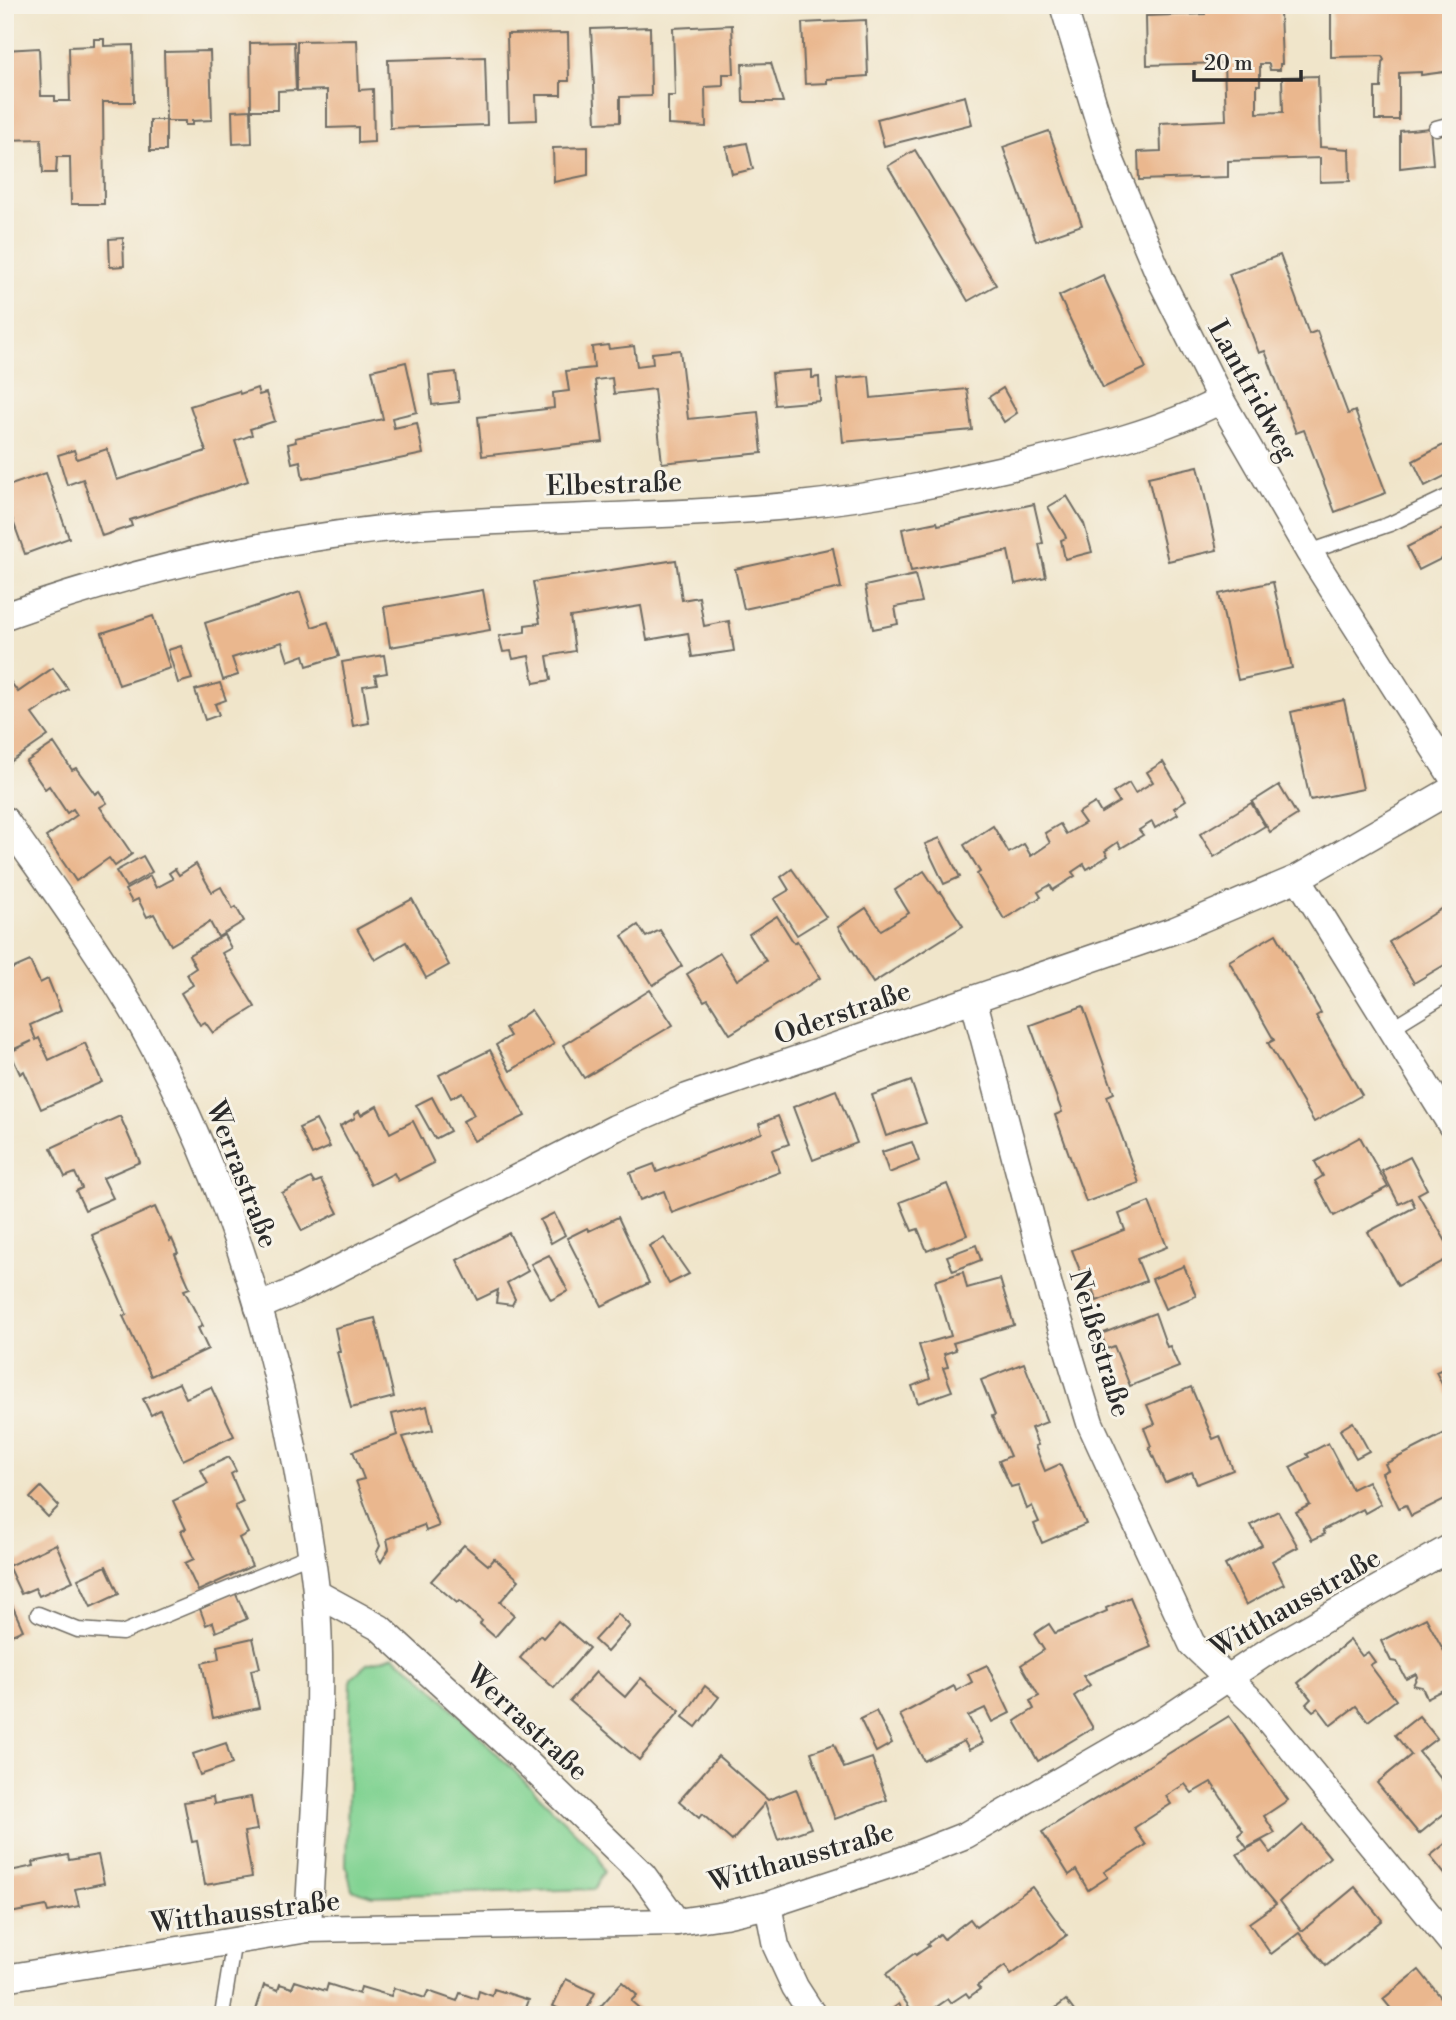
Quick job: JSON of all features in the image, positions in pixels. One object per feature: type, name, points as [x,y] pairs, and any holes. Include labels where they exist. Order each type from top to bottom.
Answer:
[{"type":"street","name":"Lantfridweg","points":[[1063,5],[1111,161],[1163,284],[1221,400],[1309,552],[1451,775]]},
{"type":"street","name":"Elbestraße","points":[[5,616],[153,570],[257,546],[343,533],[512,519],[798,505],[929,486],[1146,433],[1188,418],[1221,400]]},
{"type":"street","name":"Oderstraße","points":[[258,1307],[299,1289],[615,1128],[687,1097],[1175,930],[1298,878],[1451,790]]},
{"type":"street","name":"Werrastraße","points":[[5,820],[83,931],[139,1021],[175,1089],[206,1158],[258,1307],[286,1409],[312,1554],[320,1677],[308,1929]]},
{"type":"street","points":[[1298,878],[1451,1125]]},
{"type":"street","name":"Neißestraße","points":[[974,1001],[1050,1290],[1090,1423],[1192,1644],[1256,1705],[1451,1942]]},
{"type":"street","name":"Witthausstraße","points":[[5,1978],[308,1929],[677,1922],[768,1905],[895,1863],[966,1835],[1168,1718],[1227,1677],[1451,1547]]},
{"type":"street","name":"Werrastraße","points":[[316,1593],[380,1628],[521,1756],[643,1875],[677,1922]]},
{"type":"street","points":[[768,1905],[776,1946],[795,1987],[813,2015]]},
{"type":"lane","points":[[1309,552],[1390,524],[1451,495]]},
{"type":"lane","points":[[1391,1028],[1451,991]]},
{"type":"lane","points":[[38,1614],[78,1630],[122,1633],[312,1554]]},
{"type":"lane","points":[[222,2015],[234,1940]]},
{"type":"green space","points":[[393,1656],[417,1673],[598,1855],[604,1872],[595,1889],[372,1896],[352,1889],[346,1866],[351,1678],[367,1664]]},
{"type":"building","points":[[1272,5],[1272,11],[1280,11],[1282,64],[1280,70],[1270,70],[1269,64],[1260,64],[1257,113],[1283,112],[1282,77],[1318,76],[1320,147],[1349,149],[1350,181],[1320,182],[1320,158],[1228,161],[1228,177],[1139,180],[1138,152],[1161,151],[1160,123],[1226,120],[1224,63],[1147,65],[1146,16],[1205,14],[1205,7]]},
{"type":"building","points":[[1331,5],[1451,5],[1451,71],[1421,75],[1421,72],[1399,73],[1399,120],[1375,120],[1375,88],[1381,88],[1384,60],[1382,56],[1331,57]]},
{"type":"building","points":[[866,20],[868,76],[827,79],[827,83],[805,84],[802,23]]},
{"type":"building","points":[[732,25],[734,74],[723,74],[723,86],[705,87],[706,127],[668,125],[668,96],[675,96],[673,28]]},
{"type":"building","points":[[650,27],[651,96],[620,97],[620,122],[596,123],[591,29]]},
{"type":"building","points":[[568,33],[569,81],[561,81],[561,95],[536,95],[537,120],[509,121],[507,34]]},
{"type":"building","points":[[94,39],[104,39],[104,46],[133,45],[134,102],[103,102],[104,204],[71,204],[70,157],[57,157],[56,173],[43,173],[41,139],[5,140],[5,50],[39,48],[41,96],[55,96],[55,101],[70,101],[69,47],[94,46]]},
{"type":"building","points":[[357,40],[359,90],[373,89],[374,142],[358,143],[358,127],[327,128],[327,90],[297,91],[297,41]]},
{"type":"building","points":[[294,42],[296,90],[278,91],[278,110],[251,110],[250,43]]},
{"type":"building","points":[[210,51],[212,120],[192,121],[192,125],[185,125],[185,121],[166,121],[166,151],[150,151],[150,120],[166,120],[164,52]]},
{"type":"building","points":[[485,57],[487,125],[390,128],[388,60]]},
{"type":"building","points":[[771,63],[783,102],[743,102],[742,64]]},
{"type":"building","points":[[965,96],[972,124],[884,146],[877,119]]},
{"type":"building","points":[[251,110],[252,143],[233,144],[232,111]]},
{"type":"building","points":[[1430,128],[1433,164],[1400,168],[1400,131]]},
{"type":"building","points":[[1049,131],[1082,225],[1036,241],[1003,147]]},
{"type":"building","points":[[747,143],[753,169],[732,174],[726,147]]},
{"type":"building","points":[[588,147],[588,175],[554,182],[553,148]]},
{"type":"building","points":[[915,150],[996,285],[968,301],[888,166]]},
{"type":"building","points":[[123,238],[124,266],[110,267],[109,239]]},
{"type":"building","points":[[1280,255],[1309,334],[1317,331],[1348,414],[1355,411],[1386,493],[1335,512],[1304,430],[1296,433],[1265,351],[1259,353],[1229,274]]},
{"type":"building","points":[[1103,275],[1146,368],[1103,388],[1059,296]]},
{"type":"building","points":[[608,345],[609,349],[634,346],[637,366],[653,364],[652,353],[680,350],[688,419],[758,412],[762,453],[662,463],[654,389],[614,394],[612,378],[595,380],[603,442],[482,456],[478,417],[554,408],[553,393],[569,391],[566,371],[594,368],[592,347]]},
{"type":"building","points":[[406,362],[417,412],[392,418],[394,428],[417,423],[423,454],[303,479],[300,461],[292,463],[288,444],[296,442],[295,438],[383,419],[372,370]]},
{"type":"building","points":[[812,370],[812,378],[819,377],[820,401],[775,405],[772,373]]},
{"type":"building","points":[[456,372],[459,402],[432,405],[429,375]]},
{"type":"building","points":[[869,376],[871,398],[967,389],[972,430],[843,442],[837,379]]},
{"type":"building","points":[[257,388],[259,395],[266,393],[275,421],[250,429],[252,435],[235,441],[248,481],[130,520],[132,526],[102,536],[83,479],[67,485],[58,455],[74,450],[77,459],[107,449],[117,480],[206,451],[190,406]]},
{"type":"building","points":[[1003,388],[1017,413],[1004,422],[989,397]]},
{"type":"building","points":[[1451,441],[1451,473],[1425,486],[1413,461]]},
{"type":"building","points":[[1198,466],[1217,550],[1168,561],[1148,477]]},
{"type":"building","points":[[46,473],[69,538],[25,554],[5,499],[5,487]]},
{"type":"building","points":[[1067,496],[1084,524],[1092,552],[1065,559],[1061,540],[1066,538],[1048,507]]},
{"type":"building","points":[[1034,504],[1043,543],[1039,544],[1046,577],[1015,584],[1008,551],[911,571],[902,529],[937,522],[938,525]]},
{"type":"building","points":[[1451,521],[1451,554],[1419,570],[1407,547],[1447,527],[1445,524]]},
{"type":"building","points":[[833,548],[841,588],[744,609],[735,569]]},
{"type":"building","points":[[676,560],[682,600],[699,597],[704,626],[729,621],[734,651],[692,657],[688,633],[647,640],[641,606],[570,617],[575,651],[547,656],[551,680],[534,683],[529,656],[513,659],[511,651],[503,652],[499,636],[525,632],[525,625],[540,623],[533,582]]},
{"type":"building","points":[[915,575],[922,602],[895,607],[898,624],[873,629],[865,586]]},
{"type":"building","points":[[1273,582],[1292,668],[1238,680],[1219,594]]},
{"type":"building","points":[[483,590],[490,630],[390,647],[384,607]]},
{"type":"building","points":[[300,592],[312,627],[328,622],[339,656],[307,666],[304,655],[288,661],[282,642],[232,658],[238,675],[223,680],[205,623]]},
{"type":"building","points":[[153,616],[170,668],[119,685],[102,633]]},
{"type":"building","points":[[181,646],[192,679],[178,683],[168,650]]},
{"type":"building","points":[[384,655],[387,673],[375,675],[377,684],[363,686],[369,723],[353,726],[342,662]]},
{"type":"building","points":[[53,668],[68,689],[32,714],[48,736],[9,763],[5,758],[5,674],[18,692]]},
{"type":"building","points":[[220,683],[226,700],[215,704],[219,715],[205,720],[195,690]]},
{"type":"building","points":[[1344,700],[1363,789],[1310,800],[1291,712]]},
{"type":"building","points":[[54,743],[72,770],[76,768],[95,794],[99,791],[107,803],[100,807],[132,854],[115,866],[109,858],[76,881],[46,837],[77,815],[73,809],[67,813],[49,786],[45,789],[26,762]]},
{"type":"building","points":[[1163,762],[1186,800],[1174,808],[1178,814],[1155,828],[1152,822],[1139,830],[1143,835],[1121,848],[1118,842],[1105,851],[1108,856],[1087,869],[1084,864],[1072,872],[1075,876],[1053,890],[1050,885],[1038,892],[1041,897],[1004,919],[977,874],[980,872],[964,845],[993,826],[1009,853],[1024,844],[1031,856],[1050,843],[1045,833],[1060,824],[1066,834],[1085,823],[1078,813],[1095,803],[1101,813],[1119,802],[1113,793],[1129,783],[1135,793],[1153,782],[1147,772]]},
{"type":"building","points":[[1279,785],[1297,815],[1270,832],[1252,802]]},
{"type":"building","points":[[1251,803],[1265,826],[1214,857],[1200,834]]},
{"type":"building","points":[[940,838],[960,877],[944,884],[925,844]]},
{"type":"building","points":[[143,856],[152,872],[126,887],[116,871]]},
{"type":"building","points":[[196,864],[212,892],[221,887],[233,909],[236,907],[244,921],[218,937],[210,922],[171,945],[154,914],[147,917],[138,899],[132,902],[125,890],[150,876],[156,888],[173,879],[169,873],[175,869],[179,875]]},
{"type":"building","points":[[792,869],[826,917],[797,935],[774,899],[789,890],[781,877]]},
{"type":"building","points":[[924,871],[963,926],[873,983],[838,927],[866,908],[881,930],[909,913],[895,890]]},
{"type":"building","points":[[412,899],[449,965],[426,978],[406,942],[375,960],[357,929]]},
{"type":"building","points":[[1451,903],[1451,961],[1414,983],[1389,942]]},
{"type":"building","points":[[777,916],[794,943],[797,941],[820,978],[730,1034],[708,999],[704,1001],[687,974],[720,953],[737,980],[766,961],[749,934]]},
{"type":"building","points":[[638,925],[646,937],[660,930],[682,966],[653,985],[622,936]]},
{"type":"building","points":[[1276,934],[1321,1013],[1316,1016],[1362,1095],[1314,1122],[1268,1043],[1274,1040],[1229,961]]},
{"type":"building","points":[[224,935],[231,948],[222,953],[255,1007],[213,1033],[205,1022],[200,1025],[181,993],[193,985],[187,974],[196,968],[189,955]]},
{"type":"building","points":[[30,961],[40,983],[48,979],[61,1011],[30,1025],[36,1040],[39,1038],[49,1060],[85,1043],[102,1082],[41,1109],[24,1071],[20,1074],[10,1052],[32,1041],[10,1051],[5,1041],[5,972]]},
{"type":"building","points":[[650,990],[673,1025],[584,1078],[563,1045]]},
{"type":"building","points":[[1083,1006],[1114,1093],[1107,1096],[1139,1183],[1086,1202],[1055,1115],[1062,1112],[1030,1025]]},
{"type":"building","points":[[531,1010],[554,1044],[510,1071],[496,1045],[510,1036],[505,1028]]},
{"type":"building","points":[[490,1050],[525,1116],[474,1141],[463,1121],[474,1115],[462,1092],[451,1098],[439,1075]]},
{"type":"building","points":[[911,1081],[926,1123],[886,1136],[872,1095]]},
{"type":"building","points":[[836,1090],[857,1143],[813,1160],[793,1107]]},
{"type":"building","points":[[432,1097],[450,1131],[435,1139],[416,1105]]},
{"type":"building","points":[[377,1106],[390,1133],[413,1121],[434,1163],[398,1181],[394,1173],[371,1185],[340,1126],[355,1118],[354,1114],[359,1111],[361,1115]]},
{"type":"building","points":[[120,1116],[140,1162],[103,1178],[113,1198],[85,1210],[76,1191],[82,1188],[75,1173],[65,1177],[51,1148]]},
{"type":"building","points":[[778,1116],[789,1144],[772,1150],[780,1172],[672,1213],[664,1191],[640,1200],[630,1173],[654,1164],[657,1172],[762,1133],[759,1124]]},
{"type":"building","points":[[316,1120],[330,1147],[312,1155],[299,1128]]},
{"type":"building","points":[[1360,1137],[1388,1187],[1334,1216],[1315,1181],[1323,1176],[1315,1162]]},
{"type":"building","points":[[912,1142],[919,1161],[889,1173],[882,1152]]},
{"type":"building","points":[[1410,1157],[1427,1189],[1418,1194],[1451,1250],[1451,1257],[1398,1286],[1368,1232],[1415,1207],[1411,1198],[1399,1204],[1382,1171]]},
{"type":"building","points":[[311,1178],[314,1183],[321,1180],[338,1213],[302,1231],[282,1193]]},
{"type":"building","points":[[947,1184],[967,1235],[927,1251],[918,1229],[912,1231],[900,1202]]},
{"type":"building","points":[[1149,1202],[1167,1247],[1137,1259],[1146,1281],[1097,1301],[1085,1271],[1081,1273],[1072,1250],[1125,1230],[1119,1214]]},
{"type":"building","points":[[155,1207],[178,1253],[175,1254],[190,1288],[184,1290],[203,1326],[198,1328],[208,1349],[151,1376],[123,1316],[127,1315],[92,1235]]},
{"type":"building","points":[[554,1213],[565,1235],[551,1243],[540,1220]]},
{"type":"building","points":[[618,1217],[649,1283],[602,1306],[567,1238]]},
{"type":"building","points":[[509,1233],[528,1271],[507,1283],[515,1299],[512,1305],[496,1303],[498,1290],[477,1300],[457,1260]]},
{"type":"building","points":[[664,1238],[689,1274],[669,1284],[649,1246]]},
{"type":"building","points":[[976,1245],[981,1260],[953,1271],[947,1256]]},
{"type":"building","points":[[549,1255],[568,1291],[551,1300],[531,1264]]},
{"type":"building","points":[[1184,1266],[1196,1296],[1165,1309],[1152,1279]]},
{"type":"building","points":[[963,1272],[967,1288],[1000,1279],[1014,1325],[953,1343],[956,1350],[944,1354],[948,1367],[943,1368],[952,1391],[918,1403],[912,1386],[930,1379],[919,1345],[951,1336],[935,1281]]},
{"type":"building","points":[[1155,1313],[1167,1347],[1170,1346],[1179,1367],[1130,1386],[1114,1346],[1107,1349],[1101,1334]]},
{"type":"building","points":[[375,1318],[394,1397],[351,1408],[337,1352],[340,1352],[335,1328]]},
{"type":"building","points":[[1024,1363],[1047,1422],[1031,1428],[1038,1445],[1035,1446],[1045,1471],[1060,1464],[1086,1524],[1042,1543],[1034,1524],[1039,1522],[1032,1506],[1027,1509],[1018,1485],[1011,1487],[999,1461],[1010,1456],[992,1416],[995,1415],[981,1380]]},
{"type":"building","points":[[1451,1365],[1451,1402],[1436,1372]]},
{"type":"building","points":[[179,1383],[186,1398],[211,1387],[234,1436],[183,1460],[160,1410],[151,1415],[143,1399]]},
{"type":"building","points":[[1191,1387],[1213,1439],[1220,1436],[1233,1470],[1197,1484],[1192,1472],[1165,1483],[1149,1447],[1151,1446],[1144,1428],[1155,1424],[1147,1405]]},
{"type":"building","points":[[427,1406],[433,1430],[403,1437],[439,1526],[426,1531],[424,1525],[387,1539],[389,1549],[381,1562],[376,1554],[380,1546],[356,1481],[364,1479],[353,1451],[397,1435],[392,1414]]},
{"type":"building","points":[[1353,1422],[1369,1451],[1356,1458],[1340,1430]]},
{"type":"building","points":[[1451,1430],[1451,1496],[1411,1516],[1406,1505],[1399,1508],[1382,1473],[1388,1470],[1385,1464]]},
{"type":"building","points":[[1328,1443],[1352,1489],[1368,1481],[1381,1504],[1365,1513],[1363,1509],[1323,1530],[1325,1534],[1312,1540],[1296,1512],[1310,1505],[1290,1467]]},
{"type":"building","points":[[229,1457],[236,1471],[231,1474],[243,1502],[235,1506],[248,1533],[239,1538],[252,1566],[198,1591],[185,1563],[194,1559],[181,1531],[186,1529],[173,1501],[208,1484],[201,1470]]},
{"type":"building","points":[[41,1487],[59,1506],[48,1517],[30,1498]]},
{"type":"building","points":[[1278,1511],[1298,1547],[1272,1561],[1284,1584],[1246,1605],[1225,1565],[1262,1545],[1251,1525]]},
{"type":"building","points":[[56,1544],[73,1581],[39,1596],[35,1588],[21,1594],[8,1566]]},
{"type":"building","points":[[464,1545],[488,1565],[494,1558],[519,1580],[500,1602],[514,1615],[495,1637],[480,1624],[482,1621],[431,1581]]},
{"type":"building","points":[[106,1566],[119,1594],[91,1607],[78,1579]]},
{"type":"building","points":[[5,1589],[23,1630],[5,1638]]},
{"type":"building","points":[[1451,1589],[1451,1609],[1442,1593]]},
{"type":"building","points":[[235,1592],[247,1619],[216,1632],[213,1622],[206,1625],[200,1609]]},
{"type":"building","points":[[1130,1597],[1151,1647],[1083,1676],[1090,1685],[1074,1696],[1093,1728],[1038,1761],[1015,1721],[1034,1709],[1030,1701],[1039,1696],[1021,1665],[1044,1650],[1034,1634],[1049,1624],[1055,1633],[1107,1611],[1106,1608]]},
{"type":"building","points":[[618,1614],[630,1626],[607,1652],[594,1640]]},
{"type":"building","points":[[1426,1618],[1445,1653],[1451,1652],[1451,1686],[1427,1698],[1422,1687],[1413,1685],[1416,1674],[1406,1679],[1397,1662],[1391,1661],[1381,1641]]},
{"type":"building","points":[[558,1621],[589,1648],[554,1688],[520,1658],[540,1635],[543,1638]]},
{"type":"building","points":[[253,1638],[260,1668],[251,1670],[259,1708],[213,1718],[202,1663],[219,1659],[217,1646]]},
{"type":"building","points":[[1350,1640],[1362,1656],[1368,1652],[1375,1662],[1370,1665],[1396,1700],[1368,1721],[1356,1706],[1331,1725],[1318,1708],[1313,1711],[1306,1704],[1311,1699],[1298,1683]]},
{"type":"building","points":[[987,1665],[1010,1713],[992,1722],[985,1708],[968,1716],[983,1743],[969,1750],[964,1741],[924,1761],[900,1715],[954,1686],[956,1691],[972,1682],[968,1674]]},
{"type":"building","points":[[596,1672],[625,1697],[641,1678],[680,1711],[639,1760],[570,1701]]},
{"type":"building","points":[[705,1686],[719,1697],[696,1727],[683,1717]]},
{"type":"building","points":[[876,1711],[892,1743],[876,1752],[860,1719]]},
{"type":"building","points":[[1229,1716],[1288,1800],[1264,1816],[1275,1833],[1247,1848],[1238,1835],[1243,1831],[1211,1782],[1192,1793],[1185,1784],[1166,1796],[1171,1804],[1134,1828],[1146,1845],[1104,1872],[1108,1877],[1088,1890],[1076,1870],[1069,1875],[1042,1832]]},
{"type":"building","points":[[1419,1716],[1437,1738],[1419,1752],[1451,1791],[1451,1808],[1419,1834],[1377,1783],[1411,1755],[1395,1735]]},
{"type":"building","points":[[226,1743],[232,1764],[200,1775],[193,1754]]},
{"type":"building","points":[[834,1744],[844,1768],[872,1758],[887,1800],[835,1819],[811,1752]]},
{"type":"building","points":[[718,1756],[768,1800],[796,1789],[811,1828],[778,1840],[765,1803],[732,1841],[702,1814],[699,1818],[679,1801]]},
{"type":"building","points":[[213,1797],[214,1804],[251,1797],[257,1830],[244,1832],[252,1877],[205,1885],[197,1841],[192,1842],[184,1802]]},
{"type":"building","points":[[1303,1825],[1330,1857],[1280,1901],[1302,1931],[1355,1887],[1382,1920],[1326,1966],[1299,1933],[1271,1954],[1249,1923],[1276,1904],[1237,1854],[1262,1841],[1271,1853]]},
{"type":"building","points":[[1451,1839],[1451,1882],[1430,1856]]},
{"type":"building","points":[[68,1855],[69,1860],[98,1855],[104,1883],[75,1889],[79,1906],[48,1912],[46,1906],[10,1913],[5,1872],[34,1866],[33,1862]]},
{"type":"building","points":[[1032,1887],[1067,1935],[1011,1975],[1005,1966],[977,1986],[980,1989],[969,1997],[966,1993],[951,2003],[948,1999],[935,2008],[937,2011],[931,2015],[915,2015],[886,1974],[929,1946],[927,1944],[940,1934],[944,1939],[970,1919],[976,1927]]},
{"type":"building","points":[[1419,1970],[1451,2010],[1451,2015],[1396,2015],[1383,1999]]},
{"type":"building","points":[[566,1979],[595,1993],[584,2015],[572,2015],[553,2006]]},
{"type":"building","points":[[295,1981],[326,1991],[328,1984],[359,1994],[361,1987],[391,1996],[394,1988],[425,1998],[428,1991],[457,2001],[460,1993],[477,1999],[479,1991],[492,1996],[494,1989],[529,2000],[526,2008],[543,2014],[255,2013],[264,1985],[278,1990],[280,1984],[292,1988]]},
{"type":"building","points":[[622,1982],[637,1995],[631,2001],[647,2015],[593,2015]]},
{"type":"building","points":[[1066,2000],[1077,2015],[1047,2015]]},
{"type":"building","points":[[899,2004],[906,2015],[884,2015]]}]
